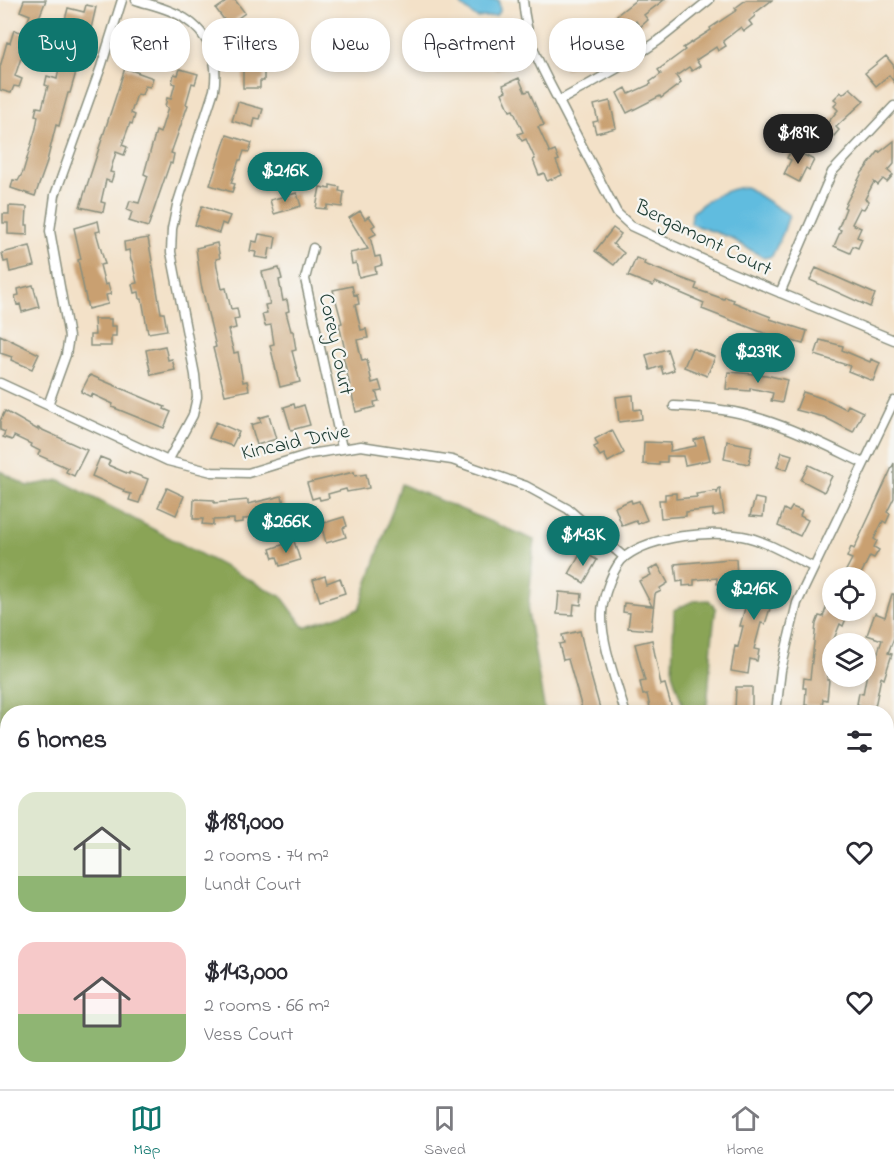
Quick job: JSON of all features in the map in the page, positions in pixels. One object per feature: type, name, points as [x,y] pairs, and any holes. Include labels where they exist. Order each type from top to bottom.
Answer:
[{"type":"street","points":[[48,405],[66,355],[69,337],[50,231],[51,213],[55,195],[101,67],[122,0]]},
{"type":"street","points":[[136,0],[183,17],[200,32],[209,43],[216,76],[214,90],[177,205],[172,229],[171,252],[195,375],[197,397],[193,415],[168,461]]},
{"type":"street","name":"Bergamont Court","points":[[523,0],[529,38],[543,74],[617,213],[631,226],[780,293],[894,340]]},
{"type":"street","points":[[559,101],[642,52],[709,0]]},
{"type":"street","points":[[780,293],[832,172],[894,106]]},
{"type":"street","name":"Corey Court","points":[[313,248],[305,279],[342,448]]},
{"type":"street","name":"Kincaid Drive","points":[[0,383],[168,461],[212,472],[248,473],[310,454],[362,446],[452,460],[526,486],[568,509],[624,557]]},
{"type":"street","points":[[777,705],[779,681],[797,603],[894,400]]},
{"type":"street","points":[[674,406],[717,409],[757,418],[795,431],[863,463]]},
{"type":"street","points":[[623,705],[603,635],[602,616],[604,597],[624,557],[645,546],[684,536],[729,535],[750,538],[813,567]]},
{"type":"green space","points":[[0,471],[27,486],[60,480],[282,597],[304,627],[359,609],[401,484],[534,540],[528,613],[544,705],[0,705]]},
{"type":"green space","points":[[709,600],[716,609],[707,705],[683,705],[672,673],[674,610],[693,601]]},
{"type":"water","points":[[458,0],[499,0],[500,12],[495,16],[477,18]]},
{"type":"water","points":[[746,187],[789,215],[772,256],[764,258],[729,237],[691,224],[692,213],[703,204],[724,192]]},
{"type":"building","points":[[24,0],[46,0],[39,18],[29,18],[30,15],[20,11]]},
{"type":"building","points":[[229,0],[235,0],[245,13],[238,18],[223,18],[216,9]]},
{"type":"building","points":[[636,0],[664,0],[644,15],[648,20],[646,22],[646,18],[619,18],[617,15]]},
{"type":"building","points":[[746,0],[772,0],[754,14],[755,16],[749,21],[752,25],[744,31],[741,27],[723,41],[726,46],[718,51],[716,47],[696,60],[700,66],[692,71],[689,67],[676,76],[681,83],[661,98],[660,96],[627,113],[617,93],[626,88],[629,94],[651,84],[650,82],[661,74],[658,70],[685,50],[683,48],[737,10],[735,8]]},
{"type":"building","points":[[86,5],[96,7],[93,18],[66,18],[68,8],[84,12]]},
{"type":"building","points":[[14,30],[18,31],[18,67],[15,76],[22,79],[19,87],[14,86],[11,93],[0,90],[0,67],[7,42],[10,43]]},
{"type":"building","points":[[886,56],[894,66],[894,82],[889,75],[876,86],[865,73]]},
{"type":"building","points":[[58,72],[76,72],[59,126],[56,125],[35,196],[11,188],[13,180],[18,181],[23,172],[36,128],[37,107],[42,108],[48,86],[45,85],[47,76],[57,79]]},
{"type":"building","points":[[124,72],[136,72],[153,78],[150,87],[145,86],[142,95],[137,94],[131,113],[135,115],[122,145],[127,147],[124,155],[116,152],[110,172],[114,173],[111,182],[106,180],[101,202],[105,203],[103,212],[80,207]]},
{"type":"building","points":[[179,72],[198,74],[195,84],[192,83],[186,104],[188,105],[171,153],[174,154],[172,164],[170,163],[148,227],[129,221],[132,212],[127,210],[130,201],[139,203],[148,176],[144,174],[156,131],[160,133],[168,108],[165,107],[167,98],[171,99],[175,84],[172,83],[174,74],[178,75]]},
{"type":"building","points":[[243,72],[264,72],[264,81],[260,81],[260,88],[243,88]]},
{"type":"building","points":[[519,78],[525,92],[529,91],[544,125],[538,127],[550,153],[555,151],[559,160],[556,161],[562,175],[547,181],[544,173],[539,175],[526,139],[522,141],[518,134],[523,132],[502,93],[506,91],[503,85]]},
{"type":"building","points":[[850,88],[864,101],[836,127],[839,130],[822,150],[812,142],[838,110],[834,106],[838,102],[834,99],[841,92],[843,94]]},
{"type":"building","points":[[610,101],[616,128],[596,133],[593,122],[598,121],[594,105]]},
{"type":"building","points":[[238,102],[263,109],[260,119],[255,118],[253,127],[232,121]]},
{"type":"building","points":[[227,135],[252,143],[249,152],[244,151],[239,160],[231,183],[235,184],[232,192],[210,185]]},
{"type":"building","points":[[894,141],[894,164],[888,171],[893,175],[887,182],[883,179],[878,185],[874,182],[865,199],[869,201],[864,209],[860,208],[852,224],[861,228],[857,237],[862,239],[858,248],[853,246],[850,253],[834,246],[841,230],[838,229],[846,208],[844,207],[862,173],[879,151]]},
{"type":"building","points":[[792,149],[814,160],[809,170],[806,168],[799,182],[784,174],[791,160],[787,158]]},
{"type":"building","points":[[330,185],[340,187],[339,191],[344,192],[342,207],[327,205],[327,209],[316,208],[320,187],[330,189]]},
{"type":"building","points":[[297,193],[301,206],[274,214],[270,200]]},
{"type":"building","points":[[9,206],[27,207],[28,235],[8,234],[8,223],[3,223],[3,214],[9,214]]},
{"type":"building","points":[[202,206],[230,216],[226,225],[222,223],[219,233],[195,225]]},
{"type":"building","points":[[360,211],[365,219],[369,216],[375,225],[372,227],[376,234],[370,237],[375,257],[380,256],[382,265],[375,267],[376,273],[359,277],[356,263],[352,264],[350,253],[368,249],[349,218]]},
{"type":"building","points":[[98,221],[100,231],[96,232],[105,264],[100,265],[105,285],[108,284],[111,294],[106,295],[108,304],[88,309],[74,228]]},
{"type":"building","points":[[613,228],[621,234],[613,244],[624,253],[614,265],[595,251]]},
{"type":"building","points":[[259,234],[276,237],[274,249],[270,248],[268,259],[255,257],[256,252],[250,251],[252,241],[257,242]]},
{"type":"building","points":[[148,238],[161,313],[164,313],[167,330],[148,333],[142,299],[140,299],[139,292],[134,293],[132,284],[137,283],[129,250],[125,251],[124,242]]},
{"type":"building","points":[[217,243],[220,258],[216,259],[222,289],[226,288],[231,309],[237,308],[239,318],[234,319],[236,328],[228,330],[234,353],[238,352],[243,382],[247,381],[249,390],[225,395],[213,348],[216,347],[201,284],[196,248]]},
{"type":"building","points":[[30,246],[35,266],[10,272],[8,261],[4,262],[2,253]]},
{"type":"building","points":[[636,258],[645,261],[644,264],[697,284],[695,289],[734,300],[733,302],[771,317],[770,319],[807,331],[803,344],[764,333],[702,309],[704,303],[655,282],[653,286],[628,276]]},
{"type":"building","points":[[279,268],[283,301],[287,300],[289,311],[286,312],[291,331],[293,331],[296,350],[292,351],[300,382],[280,387],[270,345],[274,344],[271,325],[265,326],[262,314],[267,313],[265,305],[270,304],[262,272]]},
{"type":"building","points":[[816,268],[875,294],[870,307],[810,280]]},
{"type":"building","points":[[33,285],[39,307],[22,312],[15,296],[19,295],[18,289]]},
{"type":"building","points":[[352,286],[354,295],[357,294],[359,304],[355,305],[361,330],[366,329],[368,338],[357,340],[362,361],[367,360],[372,383],[379,381],[382,391],[376,392],[379,401],[374,402],[375,407],[356,412],[343,356],[346,355],[339,324],[342,323],[333,290]]},
{"type":"building","points":[[94,319],[111,319],[111,326],[116,326],[116,336],[111,336],[111,346],[90,346],[90,335],[95,335]]},
{"type":"building","points":[[0,335],[39,354],[32,369],[0,353]]},
{"type":"building","points":[[820,340],[843,346],[842,350],[870,362],[871,359],[880,363],[873,381],[848,371],[850,366],[815,355]]},
{"type":"building","points":[[165,346],[168,360],[172,359],[175,370],[151,375],[146,350]]},
{"type":"building","points":[[692,348],[715,357],[707,376],[684,367]]},
{"type":"building","points":[[667,349],[674,370],[663,374],[661,366],[650,370],[646,355]]},
{"type":"building","points":[[728,372],[766,375],[787,380],[782,403],[771,401],[773,393],[750,388],[750,391],[726,389]]},
{"type":"building","points":[[90,375],[165,407],[164,409],[171,412],[164,428],[112,407],[113,404],[92,394],[91,397],[81,392]]},
{"type":"building","points":[[803,392],[846,409],[848,405],[863,412],[853,432],[824,417],[796,410]]},
{"type":"building","points":[[633,395],[634,410],[641,409],[642,419],[619,422],[616,397]]},
{"type":"building","points":[[294,404],[295,408],[304,405],[310,425],[291,430],[284,407]]},
{"type":"building","points":[[5,411],[38,430],[38,428],[87,450],[74,476],[66,472],[68,468],[38,455],[40,451],[30,446],[31,444],[14,436],[12,440],[3,437],[5,432],[0,430],[0,421]]},
{"type":"building","points":[[269,415],[276,439],[257,445],[251,425],[261,422],[259,418]]},
{"type":"building","points":[[216,422],[239,432],[232,446],[209,438]]},
{"type":"building","points":[[612,430],[624,453],[608,462],[604,454],[600,456],[594,447],[598,445],[595,439]]},
{"type":"building","points":[[704,437],[710,460],[685,465],[683,456],[667,456],[667,462],[659,462],[659,465],[643,464],[644,442],[671,443],[670,451],[696,446],[694,440]]},
{"type":"building","points":[[727,441],[752,446],[749,464],[724,459]]},
{"type":"building","points":[[782,452],[792,455],[787,470],[777,467]]},
{"type":"building","points":[[100,457],[110,461],[108,465],[148,479],[139,503],[129,500],[131,494],[92,476]]},
{"type":"building","points":[[894,463],[894,498],[887,512],[890,514],[886,523],[883,521],[874,539],[877,541],[874,547],[879,550],[874,558],[870,556],[864,567],[848,567],[852,559],[847,557],[851,547],[854,549]]},
{"type":"building","points":[[809,465],[832,476],[824,492],[801,480]]},
{"type":"building","points":[[354,472],[355,476],[366,474],[369,488],[347,492],[346,489],[328,494],[329,498],[312,499],[307,483]]},
{"type":"building","points":[[167,488],[184,496],[176,515],[158,507]]},
{"type":"building","points":[[719,488],[724,514],[713,516],[713,509],[686,512],[686,516],[661,518],[659,500],[665,500],[665,494],[676,493],[676,499],[697,497],[696,494],[717,491],[717,494]]},
{"type":"building","points":[[282,496],[286,511],[281,513],[282,518],[273,520],[271,516],[243,519],[243,522],[234,523],[234,519],[213,520],[213,525],[202,524],[203,519],[193,519],[194,499],[214,500],[214,503],[248,500],[248,504]]},
{"type":"building","points":[[755,498],[765,500],[763,517],[750,516]]},
{"type":"building","points":[[631,500],[632,503],[639,501],[647,520],[622,526],[615,507]]},
{"type":"building","points":[[792,507],[802,511],[800,516],[808,520],[800,536],[778,526],[784,509],[789,512]]},
{"type":"building","points":[[344,517],[347,526],[343,528],[346,537],[326,543],[321,524]]},
{"type":"building","points":[[294,541],[300,560],[280,566],[277,557],[273,558],[270,549]]},
{"type":"building","points":[[582,551],[597,560],[584,583],[569,574]]},
{"type":"building","points":[[736,559],[737,577],[728,578],[728,583],[717,584],[717,578],[694,580],[694,585],[683,586],[683,581],[677,582],[675,564]]},
{"type":"building","points":[[658,565],[668,583],[655,594],[651,630],[628,628],[630,613],[623,612],[624,603],[652,606],[639,581],[651,575],[649,570]]},
{"type":"building","points":[[764,572],[780,577],[765,624],[761,623],[754,649],[759,650],[757,661],[750,659],[748,674],[731,671],[735,646],[738,647],[743,626],[740,626],[745,608],[755,579],[761,581]]},
{"type":"building","points":[[325,576],[327,583],[340,578],[345,593],[320,601],[313,580]]},
{"type":"building","points":[[559,592],[582,594],[581,605],[574,604],[573,615],[557,614]]},
{"type":"building","points":[[892,594],[894,594],[894,638],[888,653],[892,654],[884,679],[881,677],[875,705],[860,705],[857,704],[859,693],[863,694],[864,687],[876,687],[876,658],[882,640],[876,638],[876,633],[868,633],[872,621],[876,621],[876,613],[885,617]]},
{"type":"building","points":[[819,616],[822,617],[822,621],[845,621],[843,626],[840,624],[836,633],[822,633],[822,687],[828,687],[827,700],[823,699],[822,705],[805,705],[804,678],[810,679],[816,624]]},
{"type":"building","points":[[580,631],[599,705],[581,705],[568,659],[563,660],[559,644],[564,643],[562,635]]},
{"type":"building","points":[[652,640],[661,685],[665,684],[671,705],[649,705],[647,694],[643,695],[640,682],[645,681],[635,644]]},
{"type":"building","points":[[736,687],[752,687],[752,705],[735,705]]}]
